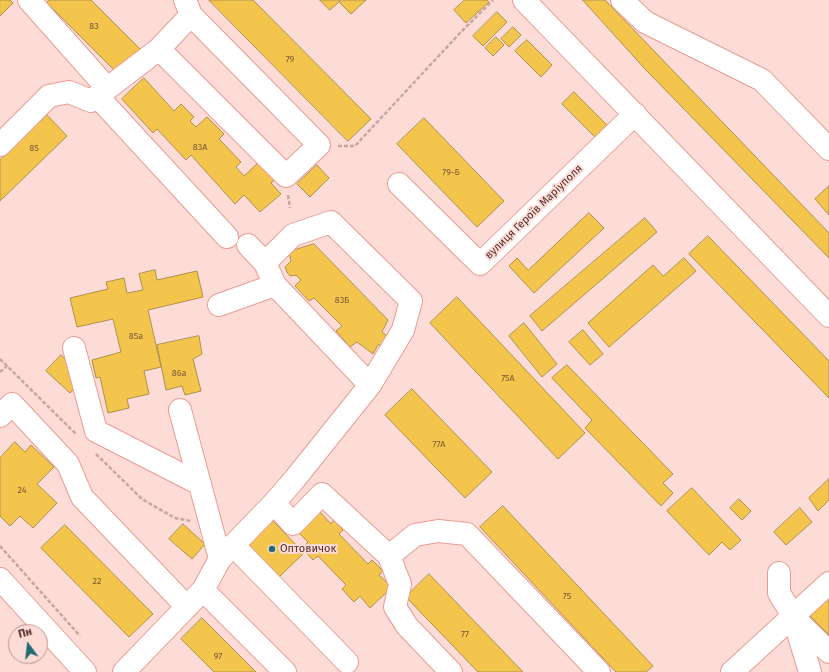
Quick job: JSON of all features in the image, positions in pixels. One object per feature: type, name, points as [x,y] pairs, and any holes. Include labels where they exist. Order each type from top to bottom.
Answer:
[{"type":"street","points":[[29,0],[102,92],[227,237]]},
{"type":"street","points":[[524,0],[829,316]]},
{"type":"street","points":[[622,0],[645,22],[762,80],[829,149]]},
{"type":"street","points":[[0,145],[49,96],[69,92],[91,100],[102,92],[159,49],[188,7],[319,145],[286,176],[159,49]]},
{"type":"street","name":"вулиця Героїв Маріуполя","points":[[399,184],[480,264],[635,114]]},
{"type":"street","points":[[124,672],[188,607],[203,590],[226,552],[274,503],[294,480],[370,385],[403,330],[411,301],[331,222],[293,235],[265,263]]},
{"type":"street","points":[[248,245],[265,263],[275,284],[370,385]]},
{"type":"street","points":[[219,305],[275,284]]},
{"type":"street","points":[[74,348],[96,431],[200,484]]},
{"type":"street","points":[[0,416],[12,404],[68,464],[82,497],[188,607]]},
{"type":"street","points":[[180,410],[200,484],[226,552],[347,662]]},
{"type":"street","points":[[274,503],[293,524],[322,494],[389,556],[400,584],[395,607],[407,626],[451,672]]},
{"type":"street","points":[[389,556],[415,535],[438,531],[467,534],[599,672]]},
{"type":"street","points":[[779,573],[779,592],[793,616],[810,672]]},
{"type":"street","points":[[0,579],[85,672]]},
{"type":"street","points":[[732,672],[829,583]]},
{"type":"street","points":[[203,590],[285,672]]},
{"type":"street","points":[[793,616],[829,652]]},
{"type":"path","points":[[319,145],[354,146],[493,0]]},
{"type":"path","points":[[0,372],[7,366]]},
{"type":"path","points":[[0,546],[82,638]]},
{"type":"building","points":[[0,0],[10,0],[13,3],[0,16]]},
{"type":"building","points":[[49,0],[91,0],[140,49],[117,73],[47,3]]},
{"type":"building","points":[[209,0],[253,0],[371,119],[348,141]]},
{"type":"building","points":[[320,0],[341,0],[330,10]]},
{"type":"building","points":[[343,0],[366,0],[351,14],[340,3]]},
{"type":"building","points":[[465,0],[487,0],[489,2],[466,23],[454,10]]},
{"type":"building","points":[[583,0],[605,0],[829,233],[829,258],[645,69]]},
{"type":"building","points":[[497,12],[507,22],[483,46],[473,36]]},
{"type":"building","points":[[513,27],[521,35],[509,47],[501,39]]},
{"type":"building","points":[[496,37],[504,45],[493,56],[485,48]]},
{"type":"building","points":[[527,40],[552,65],[541,77],[515,51]]},
{"type":"building","points":[[144,78],[174,111],[181,104],[194,117],[190,121],[196,127],[207,117],[224,134],[219,139],[241,162],[236,167],[244,176],[261,160],[277,178],[271,183],[281,194],[260,212],[244,195],[235,204],[191,155],[186,160],[157,129],[153,133],[122,99]]},
{"type":"building","points":[[574,92],[614,132],[602,144],[562,104]]},
{"type":"building","points":[[47,115],[67,136],[0,201],[0,160]]},
{"type":"building","points":[[424,118],[504,201],[477,227],[397,144]]},
{"type":"building","points":[[317,165],[329,178],[310,197],[297,184]]},
{"type":"building","points":[[829,186],[829,215],[815,199]]},
{"type":"building","points":[[589,213],[604,228],[534,293],[509,266],[517,258],[528,270]]},
{"type":"building","points":[[645,218],[657,232],[542,331],[530,316]]},
{"type":"building","points":[[708,236],[829,361],[829,398],[689,254]]},
{"type":"building","points":[[314,244],[388,320],[382,332],[388,337],[384,344],[378,345],[373,354],[357,342],[350,347],[336,331],[342,326],[314,298],[309,301],[295,286],[301,280],[296,275],[290,276],[287,272],[285,267],[291,261],[289,252]]},
{"type":"building","points":[[684,258],[696,271],[609,347],[588,323],[653,265],[663,276]]},
{"type":"building","points":[[155,270],[157,280],[197,271],[203,297],[148,310],[161,367],[144,371],[149,394],[127,399],[129,408],[108,413],[100,377],[96,378],[92,360],[121,352],[113,319],[77,327],[70,298],[108,289],[106,282],[124,278],[127,293],[143,290],[139,274]]},
{"type":"building","points":[[457,297],[585,433],[558,459],[430,323]]},
{"type":"building","points":[[524,323],[557,364],[542,377],[509,336]]},
{"type":"building","points":[[583,330],[603,354],[590,365],[569,342]]},
{"type":"building","points":[[199,336],[202,354],[193,359],[201,391],[185,395],[182,386],[166,390],[157,345]]},
{"type":"building","points":[[61,355],[74,368],[78,384],[70,393],[46,371]]},
{"type":"building","points":[[567,365],[673,474],[663,483],[673,493],[661,506],[585,428],[592,420],[552,378]]},
{"type":"building","points":[[412,389],[492,472],[465,498],[385,415]]},
{"type":"building","points":[[15,442],[25,452],[31,445],[54,467],[37,484],[57,503],[33,528],[20,516],[10,526],[0,516],[0,458]]},
{"type":"building","points":[[829,479],[829,500],[818,511],[809,498]]},
{"type":"building","points":[[692,488],[741,540],[730,550],[722,542],[709,555],[667,511]]},
{"type":"building","points":[[739,499],[751,511],[742,520],[730,508]]},
{"type":"building","points":[[503,506],[653,666],[646,672],[616,672],[480,527]]},
{"type":"building","points":[[800,508],[812,522],[786,545],[774,532]]},
{"type":"building","points":[[320,512],[331,524],[334,520],[343,530],[339,534],[368,564],[372,560],[383,571],[379,575],[392,587],[370,608],[360,596],[354,602],[342,589],[346,585],[318,556],[313,560],[302,548],[308,542],[299,533]]},
{"type":"building","points":[[271,519],[304,553],[279,577],[246,543]]},
{"type":"building","points":[[183,524],[205,544],[192,559],[169,539]]},
{"type":"building","points":[[65,525],[153,614],[129,637],[41,548]]},
{"type":"building","points":[[429,574],[523,672],[478,672],[406,597]]},
{"type":"building","points":[[829,595],[829,635],[809,615]]},
{"type":"building","points":[[202,618],[256,672],[214,672],[181,639]]},
{"type":"place","name":"Оптовичок","points":[[272,549]]}]
